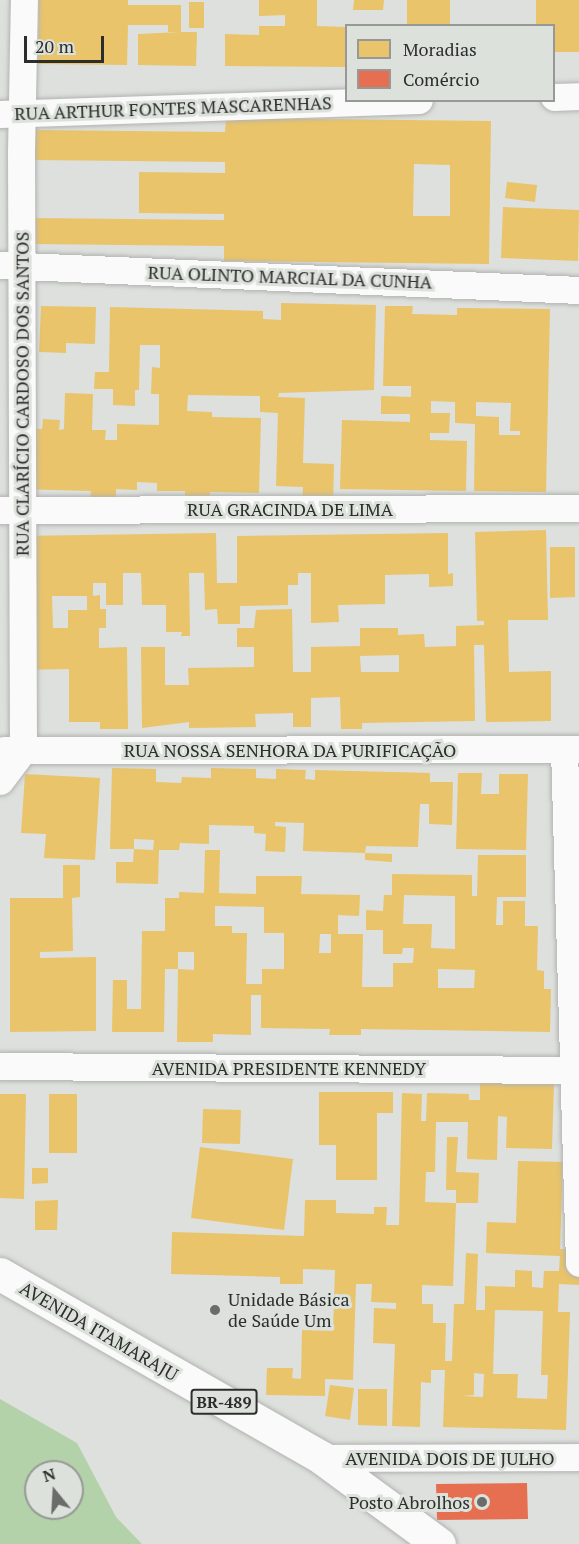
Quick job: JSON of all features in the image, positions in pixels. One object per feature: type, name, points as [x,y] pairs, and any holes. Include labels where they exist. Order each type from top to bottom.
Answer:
[{"type":"main road","name":"AVENIDA ITAMARAJU","points":[[0,1274],[321,1458],[439,1544]]},
{"type":"street","name":"RUA CLARÍCIO CARDOSO DOS SANTOS","points":[[11,750],[10,152],[11,113],[24,0]]},
{"type":"street","points":[[555,96],[579,96]]},
{"type":"street","name":"RUA ARTHUR FONTES MASCARENHAS","points":[[11,113],[356,102]]},
{"type":"street","name":"RUA OLINTO MARCIAL DA CUNHA","points":[[11,265],[579,290]]},
{"type":"street","name":"RUA GRACINDA DE LIMA","points":[[11,510],[579,508]]},
{"type":"street","points":[[572,749],[579,1263]]},
{"type":"street","name":"RUA NOSSA SENHORA DA PURIFICAÇÃO","points":[[11,750],[572,749]]},
{"type":"street","points":[[0,781],[11,750]]},
{"type":"street","name":"AVENIDA PRESIDENTE KENNEDY","points":[[0,1066],[577,1070]]},
{"type":"street","name":"AVENIDA DOIS DE JULHO","points":[[321,1458],[579,1457]]},
{"type":"green space","points":[[0,1399],[77,1443],[116,1517],[142,1544],[0,1544]]},
{"type":"building: Moradias","points":[[39,0],[128,0],[128,5],[181,5],[181,32],[168,32],[168,25],[128,25],[127,65],[38,64]]},
{"type":"building: Moradias","points":[[259,0],[317,0],[317,26],[345,27],[345,67],[225,66],[225,34],[259,35],[259,26],[285,26],[285,15],[259,16]]},
{"type":"building: Moradias","points":[[354,0],[384,0],[383,10],[353,10]]},
{"type":"building: Moradias","points":[[407,0],[450,0],[450,24],[407,24]]},
{"type":"building: Moradias","points":[[536,0],[579,0],[579,52],[555,52],[555,24],[536,24]]},
{"type":"building: Moradias","points":[[189,2],[204,2],[204,28],[189,28]]},
{"type":"building: Moradias","points":[[197,32],[196,66],[138,65],[138,34]]},
{"type":"building: Moradias","points":[[226,118],[491,121],[489,264],[224,261],[224,246],[31,244],[31,218],[224,220],[224,214],[139,213],[139,172],[225,173],[225,162],[32,160],[32,130],[225,132]],"holes":[[[414,164],[450,165],[450,216],[413,216]]]},
{"type":"building: Moradias","points":[[507,182],[537,185],[535,202],[505,198]]},
{"type":"building: Moradias","points":[[503,207],[579,210],[578,261],[501,258]]},
{"type":"building: Moradias","points":[[281,303],[376,305],[374,390],[279,393],[278,397],[305,398],[303,463],[334,464],[333,504],[302,503],[303,487],[276,486],[278,413],[260,412],[260,396],[188,395],[187,411],[212,412],[212,417],[261,418],[259,493],[210,492],[210,503],[185,503],[185,491],[157,491],[157,483],[137,482],[137,490],[116,489],[116,503],[90,502],[91,491],[16,489],[18,429],[42,429],[43,419],[60,420],[59,430],[64,429],[65,393],[93,394],[92,430],[106,430],[105,440],[117,440],[117,424],[159,425],[159,394],[151,394],[152,367],[160,368],[160,345],[140,345],[139,390],[135,390],[135,406],[113,405],[113,389],[94,389],[95,372],[109,372],[110,307],[263,311],[263,319],[281,320]]},
{"type":"building: Moradias","points":[[41,306],[96,307],[95,344],[66,343],[66,353],[39,352]]},
{"type":"building: Moradias","points":[[385,306],[413,306],[412,314],[457,315],[457,308],[550,309],[546,492],[474,491],[475,424],[455,423],[455,402],[431,401],[431,413],[450,413],[449,433],[430,433],[430,440],[467,441],[466,491],[340,489],[342,420],[410,422],[410,414],[381,414],[381,396],[411,397],[411,386],[383,386]],"holes":[[[476,402],[511,403],[510,431],[520,431],[520,435],[499,435],[499,417],[476,416]]]},
{"type":"building: Moradias","points":[[546,530],[548,620],[508,620],[509,672],[551,671],[551,721],[486,722],[484,645],[474,645],[475,721],[362,723],[362,729],[341,729],[340,697],[311,698],[311,727],[293,727],[293,713],[255,714],[256,727],[189,728],[189,722],[142,728],[141,647],[165,647],[165,685],[189,685],[188,668],[254,667],[254,647],[237,647],[237,628],[254,628],[256,610],[292,609],[293,672],[311,672],[311,647],[360,646],[360,628],[398,628],[398,635],[424,634],[425,647],[456,646],[456,626],[484,625],[484,621],[477,621],[475,532]],"holes":[[[399,655],[399,672],[361,672],[360,656]]]},
{"type":"building: Moradias","points":[[216,533],[217,583],[237,583],[237,536],[448,533],[448,574],[453,573],[453,586],[429,587],[429,574],[385,575],[385,604],[338,605],[339,622],[311,623],[311,573],[298,573],[298,585],[288,585],[288,605],[240,606],[240,624],[218,624],[217,609],[205,610],[204,573],[189,573],[190,636],[181,636],[182,632],[166,632],[166,605],[142,605],[141,573],[123,573],[123,605],[106,605],[106,583],[93,583],[93,596],[100,595],[100,609],[106,609],[106,628],[99,628],[99,648],[127,647],[128,729],[100,729],[100,722],[69,722],[69,669],[21,670],[20,536]],"holes":[[[52,596],[87,596],[87,610],[68,610],[68,628],[53,628]]]},
{"type":"building: Moradias","points":[[550,547],[575,547],[575,597],[550,598]]},
{"type":"building: Moradias","points":[[112,768],[156,769],[156,782],[181,783],[182,777],[211,778],[211,768],[256,769],[256,778],[276,779],[276,769],[306,770],[305,779],[315,780],[315,770],[430,773],[430,782],[453,782],[452,825],[429,824],[429,804],[420,804],[418,847],[366,846],[365,853],[303,851],[304,823],[275,822],[275,826],[286,827],[285,852],[265,851],[266,834],[254,833],[254,826],[209,825],[209,844],[180,843],[179,850],[159,850],[158,884],[116,883],[116,862],[133,862],[134,849],[110,849]],"holes":[[[134,839],[154,840],[153,850],[134,849]]]},
{"type":"building: Moradias","points":[[458,773],[482,773],[481,794],[499,794],[499,774],[528,774],[526,850],[456,849]]},
{"type":"building: Moradias","points":[[25,774],[100,778],[95,860],[44,858],[46,834],[21,833]]},
{"type":"building: Moradias","points":[[205,850],[220,850],[219,893],[256,894],[256,876],[302,876],[301,894],[360,895],[359,916],[338,915],[338,934],[363,934],[362,987],[393,987],[393,963],[413,963],[414,948],[403,948],[402,954],[383,954],[383,930],[366,930],[366,910],[383,911],[384,895],[392,895],[392,874],[472,875],[472,896],[477,896],[478,855],[526,855],[526,897],[497,897],[496,925],[503,925],[503,901],[525,901],[525,926],[538,926],[537,970],[544,971],[544,989],[551,989],[550,1032],[361,1029],[361,1035],[329,1035],[330,1029],[261,1028],[261,995],[251,995],[251,1035],[213,1034],[213,1042],[177,1042],[178,969],[165,969],[164,1032],[112,1032],[113,980],[127,980],[127,1009],[141,1009],[142,931],[165,931],[165,898],[179,898],[179,892],[204,893]],"holes":[[[404,895],[455,896],[455,949],[431,948],[432,924],[403,924]],[[215,906],[264,907],[264,933],[284,933],[284,969],[262,969],[262,984],[246,984],[247,933],[232,933],[232,926],[215,926]],[[320,934],[331,934],[331,953],[319,953]],[[178,952],[194,952],[194,970],[178,969]],[[438,969],[475,970],[474,988],[438,988]]]},
{"type":"building: Moradias","points":[[365,853],[392,854],[392,862],[365,860]]},
{"type":"building: Moradias","points":[[63,865],[80,865],[80,897],[72,898],[73,951],[40,952],[40,958],[96,957],[96,1031],[10,1032],[10,898],[63,898]]},
{"type":"building: Moradias","points":[[480,1081],[554,1083],[552,1149],[506,1148],[507,1117],[498,1116],[497,1160],[467,1159],[468,1122],[436,1122],[435,1172],[426,1172],[425,1202],[456,1203],[453,1286],[422,1285],[422,1304],[433,1304],[433,1323],[446,1323],[445,1361],[452,1361],[454,1304],[464,1304],[466,1253],[478,1254],[476,1310],[485,1310],[485,1286],[515,1287],[515,1270],[532,1271],[532,1287],[543,1288],[544,1271],[559,1271],[560,1256],[486,1253],[487,1222],[516,1223],[518,1161],[563,1162],[560,1249],[579,1250],[579,1285],[559,1284],[558,1312],[570,1312],[566,1430],[443,1427],[445,1370],[431,1370],[431,1383],[421,1382],[420,1427],[392,1426],[395,1344],[373,1343],[374,1308],[396,1309],[396,1303],[371,1302],[372,1284],[356,1284],[353,1380],[325,1379],[325,1396],[266,1395],[267,1368],[293,1368],[292,1378],[301,1379],[302,1330],[333,1331],[335,1270],[303,1269],[303,1284],[280,1284],[280,1277],[171,1274],[172,1232],[304,1236],[305,1200],[336,1200],[336,1213],[374,1214],[374,1207],[387,1207],[386,1225],[399,1225],[402,1093],[422,1094],[421,1121],[426,1121],[427,1093],[469,1094],[469,1100],[480,1100]],"holes":[[[495,1310],[543,1311],[541,1375],[548,1375],[547,1399],[517,1398],[518,1374],[493,1374]],[[474,1373],[484,1374],[483,1397],[463,1396],[474,1395]]]},
{"type":"building: Moradias","points":[[319,1092],[393,1092],[393,1113],[377,1113],[377,1180],[336,1180],[336,1145],[319,1145]]},
{"type":"building: Moradias","points":[[0,1094],[26,1094],[24,1199],[0,1198]]},
{"type":"building: Moradias","points":[[49,1094],[77,1094],[77,1153],[49,1153]]},
{"type":"building: Moradias","points":[[203,1109],[241,1110],[240,1144],[202,1143]]},
{"type":"building: Moradias","points":[[447,1137],[458,1137],[456,1172],[479,1173],[478,1203],[456,1203],[456,1190],[446,1190]]},
{"type":"building: Moradias","points":[[200,1147],[293,1159],[284,1230],[191,1218]]},
{"type":"building: Moradias","points":[[32,1168],[48,1168],[48,1183],[32,1184]]},
{"type":"building: Moradias","points":[[58,1200],[57,1230],[35,1230],[35,1201]]},
{"type":"building: Moradias","points":[[330,1385],[354,1388],[350,1420],[325,1416]]},
{"type":"building: Moradias","points":[[358,1389],[387,1389],[387,1426],[358,1425]]},
{"type":"building: Comércio","name":"Posto Abrolhos","points":[[527,1483],[528,1519],[437,1520],[436,1484]]},
{"type":"place","name":"Unidade Básica de Saúde Um","points":[[215,1310]]},
{"type":"place","name":"Posto Abrolhos","points":[[482,1502]]}]
